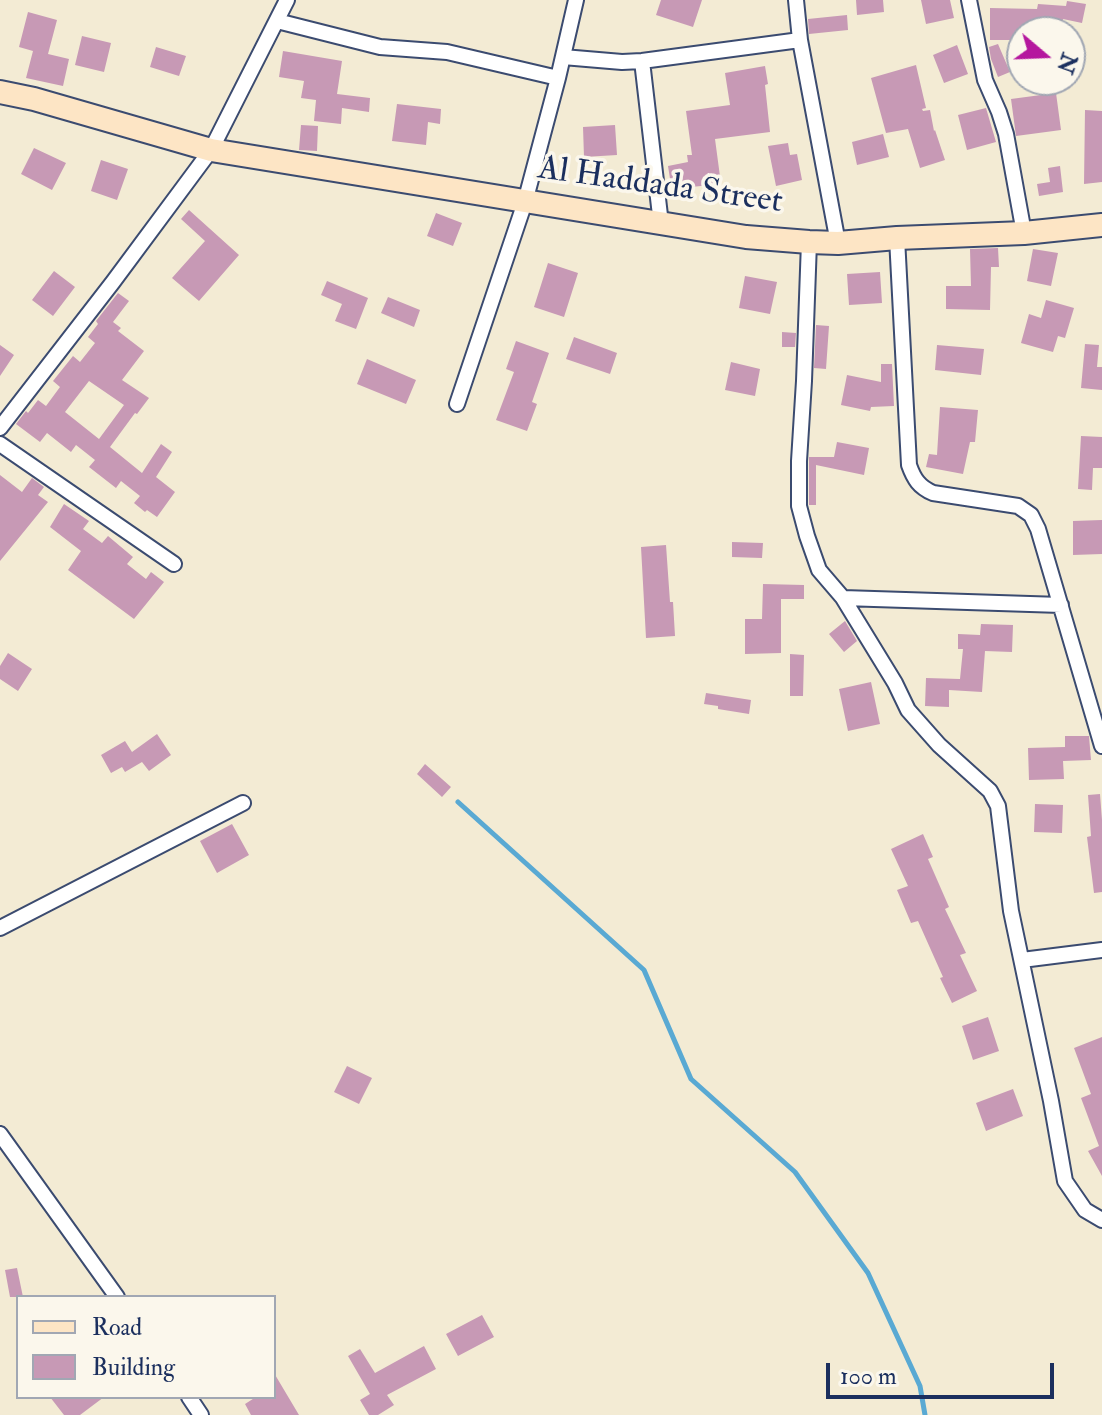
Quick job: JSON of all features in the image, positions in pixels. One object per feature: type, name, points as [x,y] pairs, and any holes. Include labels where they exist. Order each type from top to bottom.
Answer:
[{"type":"street","points":[[0,428],[211,150],[286,2],[270,0]]},
{"type":"street","points":[[457,404],[525,202],[576,0]]},
{"type":"street","points":[[796,0],[800,40],[838,243]]},
{"type":"street","points":[[969,0],[985,80],[1006,134],[1024,233]]},
{"type":"street","points":[[277,21],[380,47],[447,52],[558,78]]},
{"type":"street","points":[[563,57],[642,61],[800,40]]},
{"type":"street","points":[[642,61],[661,224]]},
{"type":"street","name":"Al Haddada Street","points":[[0,92],[211,150],[746,237],[838,243],[1024,233],[1102,225]]},
{"type":"street","points":[[897,238],[909,465],[913,477],[922,488],[933,493],[1018,506],[1031,515],[1038,529],[1102,746]]},
{"type":"street","points":[[809,242],[799,506],[819,570],[843,598],[908,710],[939,745],[990,791],[998,806],[1005,874],[1065,1181],[1085,1210],[1102,1220]]},
{"type":"street","points":[[0,444],[174,564]]},
{"type":"street","points":[[843,598],[1061,605]]},
{"type":"street","points":[[0,928],[243,803]]},
{"type":"street","points":[[1022,960],[1102,950]]},
{"type":"street","points":[[0,1134],[116,1295]]},
{"type":"building","points":[[661,0],[702,0],[693,27],[656,15]]},
{"type":"building","points":[[856,0],[883,0],[884,12],[857,15]]},
{"type":"building","points":[[921,0],[950,0],[954,18],[926,24]]},
{"type":"building","points":[[1067,1],[1086,4],[1083,16],[1006,16],[1006,40],[990,40],[990,8],[1037,9],[1038,4],[1066,6]]},
{"type":"building","points":[[28,12],[57,20],[48,54],[69,59],[63,86],[26,78],[33,51],[19,47]]},
{"type":"building","points":[[847,15],[848,30],[809,34],[808,19]]},
{"type":"building","points":[[82,36],[111,43],[104,72],[75,65]]},
{"type":"building","points":[[998,44],[1006,63],[1006,74],[998,77],[989,47]]},
{"type":"building","points":[[957,45],[968,74],[944,83],[933,55]]},
{"type":"building","points":[[156,47],[186,56],[179,76],[150,67]]},
{"type":"building","points":[[283,51],[342,61],[337,94],[370,98],[369,112],[342,108],[341,124],[314,121],[316,100],[301,98],[304,81],[279,77]]},
{"type":"building","points":[[916,65],[926,108],[922,109],[930,110],[945,160],[920,168],[908,129],[886,133],[871,78]]},
{"type":"building","points":[[765,66],[770,132],[715,139],[721,184],[691,187],[690,181],[671,185],[668,166],[688,162],[687,155],[692,155],[686,111],[730,105],[725,73]]},
{"type":"building","points":[[1056,96],[1061,130],[1016,136],[1011,99]]},
{"type":"building","points":[[397,104],[441,109],[440,124],[428,122],[426,145],[392,141]]},
{"type":"building","points":[[986,108],[996,142],[967,150],[958,115]]},
{"type":"building","points":[[1085,110],[1102,111],[1102,182],[1084,184]]},
{"type":"building","points":[[301,125],[318,126],[317,151],[299,150]]},
{"type":"building","points":[[615,125],[617,155],[584,157],[583,127]]},
{"type":"building","points":[[883,134],[889,157],[857,165],[852,142]]},
{"type":"building","points":[[788,143],[790,155],[797,154],[802,180],[776,186],[768,146]]},
{"type":"building","points":[[34,148],[66,163],[52,190],[21,174]]},
{"type":"building","points":[[101,160],[128,169],[117,200],[91,191]]},
{"type":"building","points":[[1060,166],[1063,192],[1039,196],[1037,184],[1050,182],[1048,168]]},
{"type":"building","points":[[189,210],[239,255],[199,301],[172,278],[205,241],[181,219]]},
{"type":"building","points":[[436,213],[462,223],[453,246],[427,236]]},
{"type":"building","points":[[998,248],[999,267],[991,267],[990,310],[946,309],[946,286],[971,286],[970,249]]},
{"type":"building","points":[[1033,249],[1058,253],[1051,286],[1027,281]]},
{"type":"building","points":[[548,263],[578,273],[564,317],[534,307]]},
{"type":"building","points":[[54,271],[75,287],[53,316],[32,300]]},
{"type":"building","points":[[880,272],[882,303],[849,305],[847,274]]},
{"type":"building","points":[[745,276],[777,282],[770,314],[739,308]]},
{"type":"building","points":[[327,281],[368,298],[356,329],[335,321],[342,304],[321,295]]},
{"type":"building","points":[[118,293],[129,301],[113,322],[121,328],[118,331],[144,351],[122,380],[149,398],[110,447],[142,473],[161,444],[172,452],[156,477],[175,492],[157,517],[134,503],[140,496],[121,481],[116,488],[89,467],[95,460],[76,445],[71,452],[47,433],[40,442],[16,424],[38,400],[46,406],[60,387],[53,381],[73,356],[80,362],[95,343],[88,337],[98,324],[96,321]],"holes":[[[89,381],[124,405],[99,439],[65,412]]]},
{"type":"building","points":[[388,297],[420,310],[414,327],[381,313]]},
{"type":"building","points":[[1046,300],[1074,308],[1065,338],[1058,336],[1053,352],[1021,343],[1029,314],[1041,318]]},
{"type":"building","points":[[816,325],[829,326],[826,369],[814,368]]},
{"type":"building","points":[[782,332],[796,333],[795,347],[782,347]]},
{"type":"building","points":[[574,337],[617,353],[610,374],[566,359]]},
{"type":"building","points":[[516,341],[549,353],[532,402],[537,404],[527,431],[496,420],[514,372],[506,369]]},
{"type":"building","points":[[1085,344],[1099,345],[1097,367],[1102,367],[1102,390],[1081,388]]},
{"type":"building","points":[[0,345],[14,355],[0,376]]},
{"type":"building","points":[[937,345],[984,349],[981,375],[935,370]]},
{"type":"building","points":[[367,359],[416,380],[406,404],[357,384]]},
{"type":"building","points":[[731,362],[760,369],[755,396],[725,390]]},
{"type":"building","points":[[881,364],[892,364],[894,406],[871,407],[870,411],[841,405],[847,375],[881,382]]},
{"type":"building","points":[[940,407],[978,410],[975,442],[970,442],[963,474],[926,467],[929,454],[937,455]]},
{"type":"building","points":[[1081,436],[1102,437],[1102,468],[1093,468],[1092,490],[1078,489]]},
{"type":"building","points":[[837,442],[869,448],[864,475],[816,465],[816,505],[809,505],[809,457],[834,457]]},
{"type":"building","points":[[0,475],[22,492],[32,478],[44,487],[38,495],[48,502],[0,561]]},
{"type":"building","points":[[64,504],[89,521],[83,529],[102,543],[108,536],[133,557],[127,564],[146,579],[151,572],[164,582],[134,619],[68,570],[81,551],[50,527]]},
{"type":"building","points":[[1102,520],[1102,554],[1073,555],[1073,521]]},
{"type":"building","points":[[732,542],[763,543],[762,558],[732,557]]},
{"type":"building","points":[[666,545],[675,636],[646,638],[641,547]]},
{"type":"building","points":[[763,584],[804,585],[804,599],[781,599],[781,653],[745,654],[745,619],[762,619]]},
{"type":"building","points":[[845,621],[857,641],[844,652],[829,634]]},
{"type":"building","points":[[981,624],[1013,625],[1012,652],[985,651],[982,692],[949,690],[949,707],[925,706],[926,678],[960,679],[963,649],[958,649],[958,634],[980,635]]},
{"type":"building","points":[[8,653],[32,669],[18,691],[0,679],[0,666]]},
{"type":"building","points":[[790,654],[804,655],[803,696],[790,696]]},
{"type":"building","points":[[871,682],[880,724],[848,731],[839,689]]},
{"type":"building","points":[[706,693],[751,700],[749,714],[704,704]]},
{"type":"building","points":[[157,734],[171,755],[149,771],[142,762],[125,772],[122,767],[111,773],[101,755],[125,741],[132,752]]},
{"type":"building","points":[[1065,736],[1089,736],[1091,760],[1063,761],[1064,779],[1029,780],[1028,748],[1065,747]]},
{"type":"building","points":[[425,764],[451,787],[442,797],[417,774]]},
{"type":"building","points":[[1100,794],[1102,892],[1094,893],[1087,837],[1091,836],[1088,795]]},
{"type":"building","points":[[1035,804],[1063,805],[1062,833],[1034,832]]},
{"type":"building","points":[[232,824],[249,855],[217,873],[200,841]]},
{"type":"building","points":[[923,834],[933,857],[928,859],[949,907],[945,909],[966,953],[960,955],[977,991],[952,1003],[918,921],[911,923],[897,890],[908,886],[891,849]]},
{"type":"building","points":[[988,1017],[999,1051],[973,1060],[962,1026]]},
{"type":"building","points":[[1102,1037],[1102,1176],[1088,1151],[1099,1146],[1081,1098],[1091,1094],[1074,1048]]},
{"type":"building","points":[[347,1066],[372,1078],[359,1104],[334,1092]]},
{"type":"building","points":[[1013,1089],[1023,1116],[986,1131],[976,1103]]},
{"type":"building","points":[[17,1268],[23,1295],[10,1297],[5,1270]]},
{"type":"building","points":[[482,1315],[494,1337],[458,1356],[446,1334]]},
{"type":"building","points":[[424,1346],[436,1369],[387,1395],[394,1405],[378,1415],[369,1415],[360,1400],[370,1394],[348,1356],[360,1349],[375,1373]]},
{"type":"building","points":[[276,1376],[299,1415],[251,1415],[245,1404],[253,1399],[276,1399]]},
{"type":"building","points":[[52,1399],[101,1399],[80,1415],[64,1415]]},
{"type":"waterway","points":[[458,802],[644,970],[691,1079],[795,1172],[868,1273],[920,1386],[925,1415]]}]
